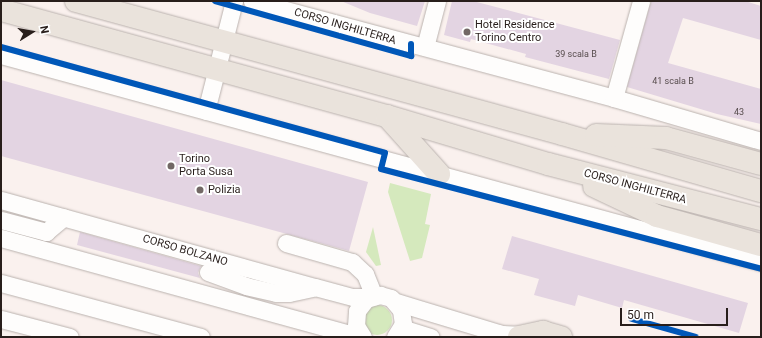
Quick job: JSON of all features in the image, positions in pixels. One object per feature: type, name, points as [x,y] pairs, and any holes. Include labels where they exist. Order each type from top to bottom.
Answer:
[{"type":"main road","points":[[76,1],[562,134],[761,191]]},
{"type":"main road","name":"CORSO INGHILTERRA","points":[[1,10],[387,116],[548,164],[761,219]]},
{"type":"main road","points":[[387,116],[439,174]]},
{"type":"main road","points":[[562,134],[666,138],[761,164]]},
{"type":"main road","points":[[548,164],[658,216],[761,245]]},
{"type":"main road","points":[[521,336],[543,332],[561,337]]},
{"type":"street","points":[[206,112],[234,1]]},
{"type":"street","name":"CORSO INGHILTERRA","points":[[252,1],[614,98],[761,141]]},
{"type":"street","points":[[424,48],[437,1]]},
{"type":"street","points":[[614,98],[641,1]]},
{"type":"street","points":[[1,55],[761,262]]},
{"type":"street","name":"CORSO BOLZANO","points":[[1,200],[315,288],[352,297],[386,296],[396,302]]},
{"type":"street","points":[[1,220],[46,232],[64,217]]},
{"type":"street","points":[[1,238],[362,337]]},
{"type":"street","points":[[286,243],[352,262],[365,274],[372,296],[359,307],[355,316],[356,326],[362,337]]},
{"type":"street","points":[[208,272],[246,286],[276,293],[289,293],[315,288]]},
{"type":"street","points":[[1,283],[201,337]]},
{"type":"street","points":[[396,302],[403,314],[398,333],[431,337]]},
{"type":"street","points":[[396,302],[502,334],[521,336]]},
{"type":"street","points":[[1,318],[70,337]]},
{"type":"green space","points":[[390,183],[431,194],[425,224],[430,225],[422,258],[410,261],[388,192]]},
{"type":"green space","points":[[373,227],[381,265],[376,266],[366,252]]},
{"type":"green space","points":[[377,305],[387,310],[392,320],[387,330],[377,335],[367,330],[362,320],[367,310]]},
{"type":"building","points":[[341,1],[425,1],[417,26],[370,13]]},
{"type":"building","points":[[452,1],[473,1],[620,40],[609,79],[525,57],[526,54],[471,39],[470,42],[444,35]]},
{"type":"building","points":[[651,1],[745,1],[761,6],[761,40],[683,18],[668,63],[761,89],[761,124],[717,114],[627,87]]},
{"type":"building","name":"Torino Porta Susa","points":[[1,80],[368,182],[349,251],[1,156]]},
{"type":"building","points":[[80,232],[201,266],[198,273],[200,278],[77,245]]},
{"type":"building","points":[[512,236],[748,303],[739,333],[624,300],[622,308],[578,295],[575,306],[534,295],[539,279],[502,269]]},
{"type":"cycle path","points":[[215,1],[411,56],[411,44]]},
{"type":"cycle path","points":[[1,47],[385,153],[381,169],[761,269]]},
{"type":"cycle path","points":[[632,319],[696,337]]},
{"type":"place","name":"Hotel Residence Torino Centro","points":[[467,32]]},
{"type":"place","name":"Torino Porta Susa","points":[[171,166]]},
{"type":"place","name":"Polizia","points":[[200,190]]}]
